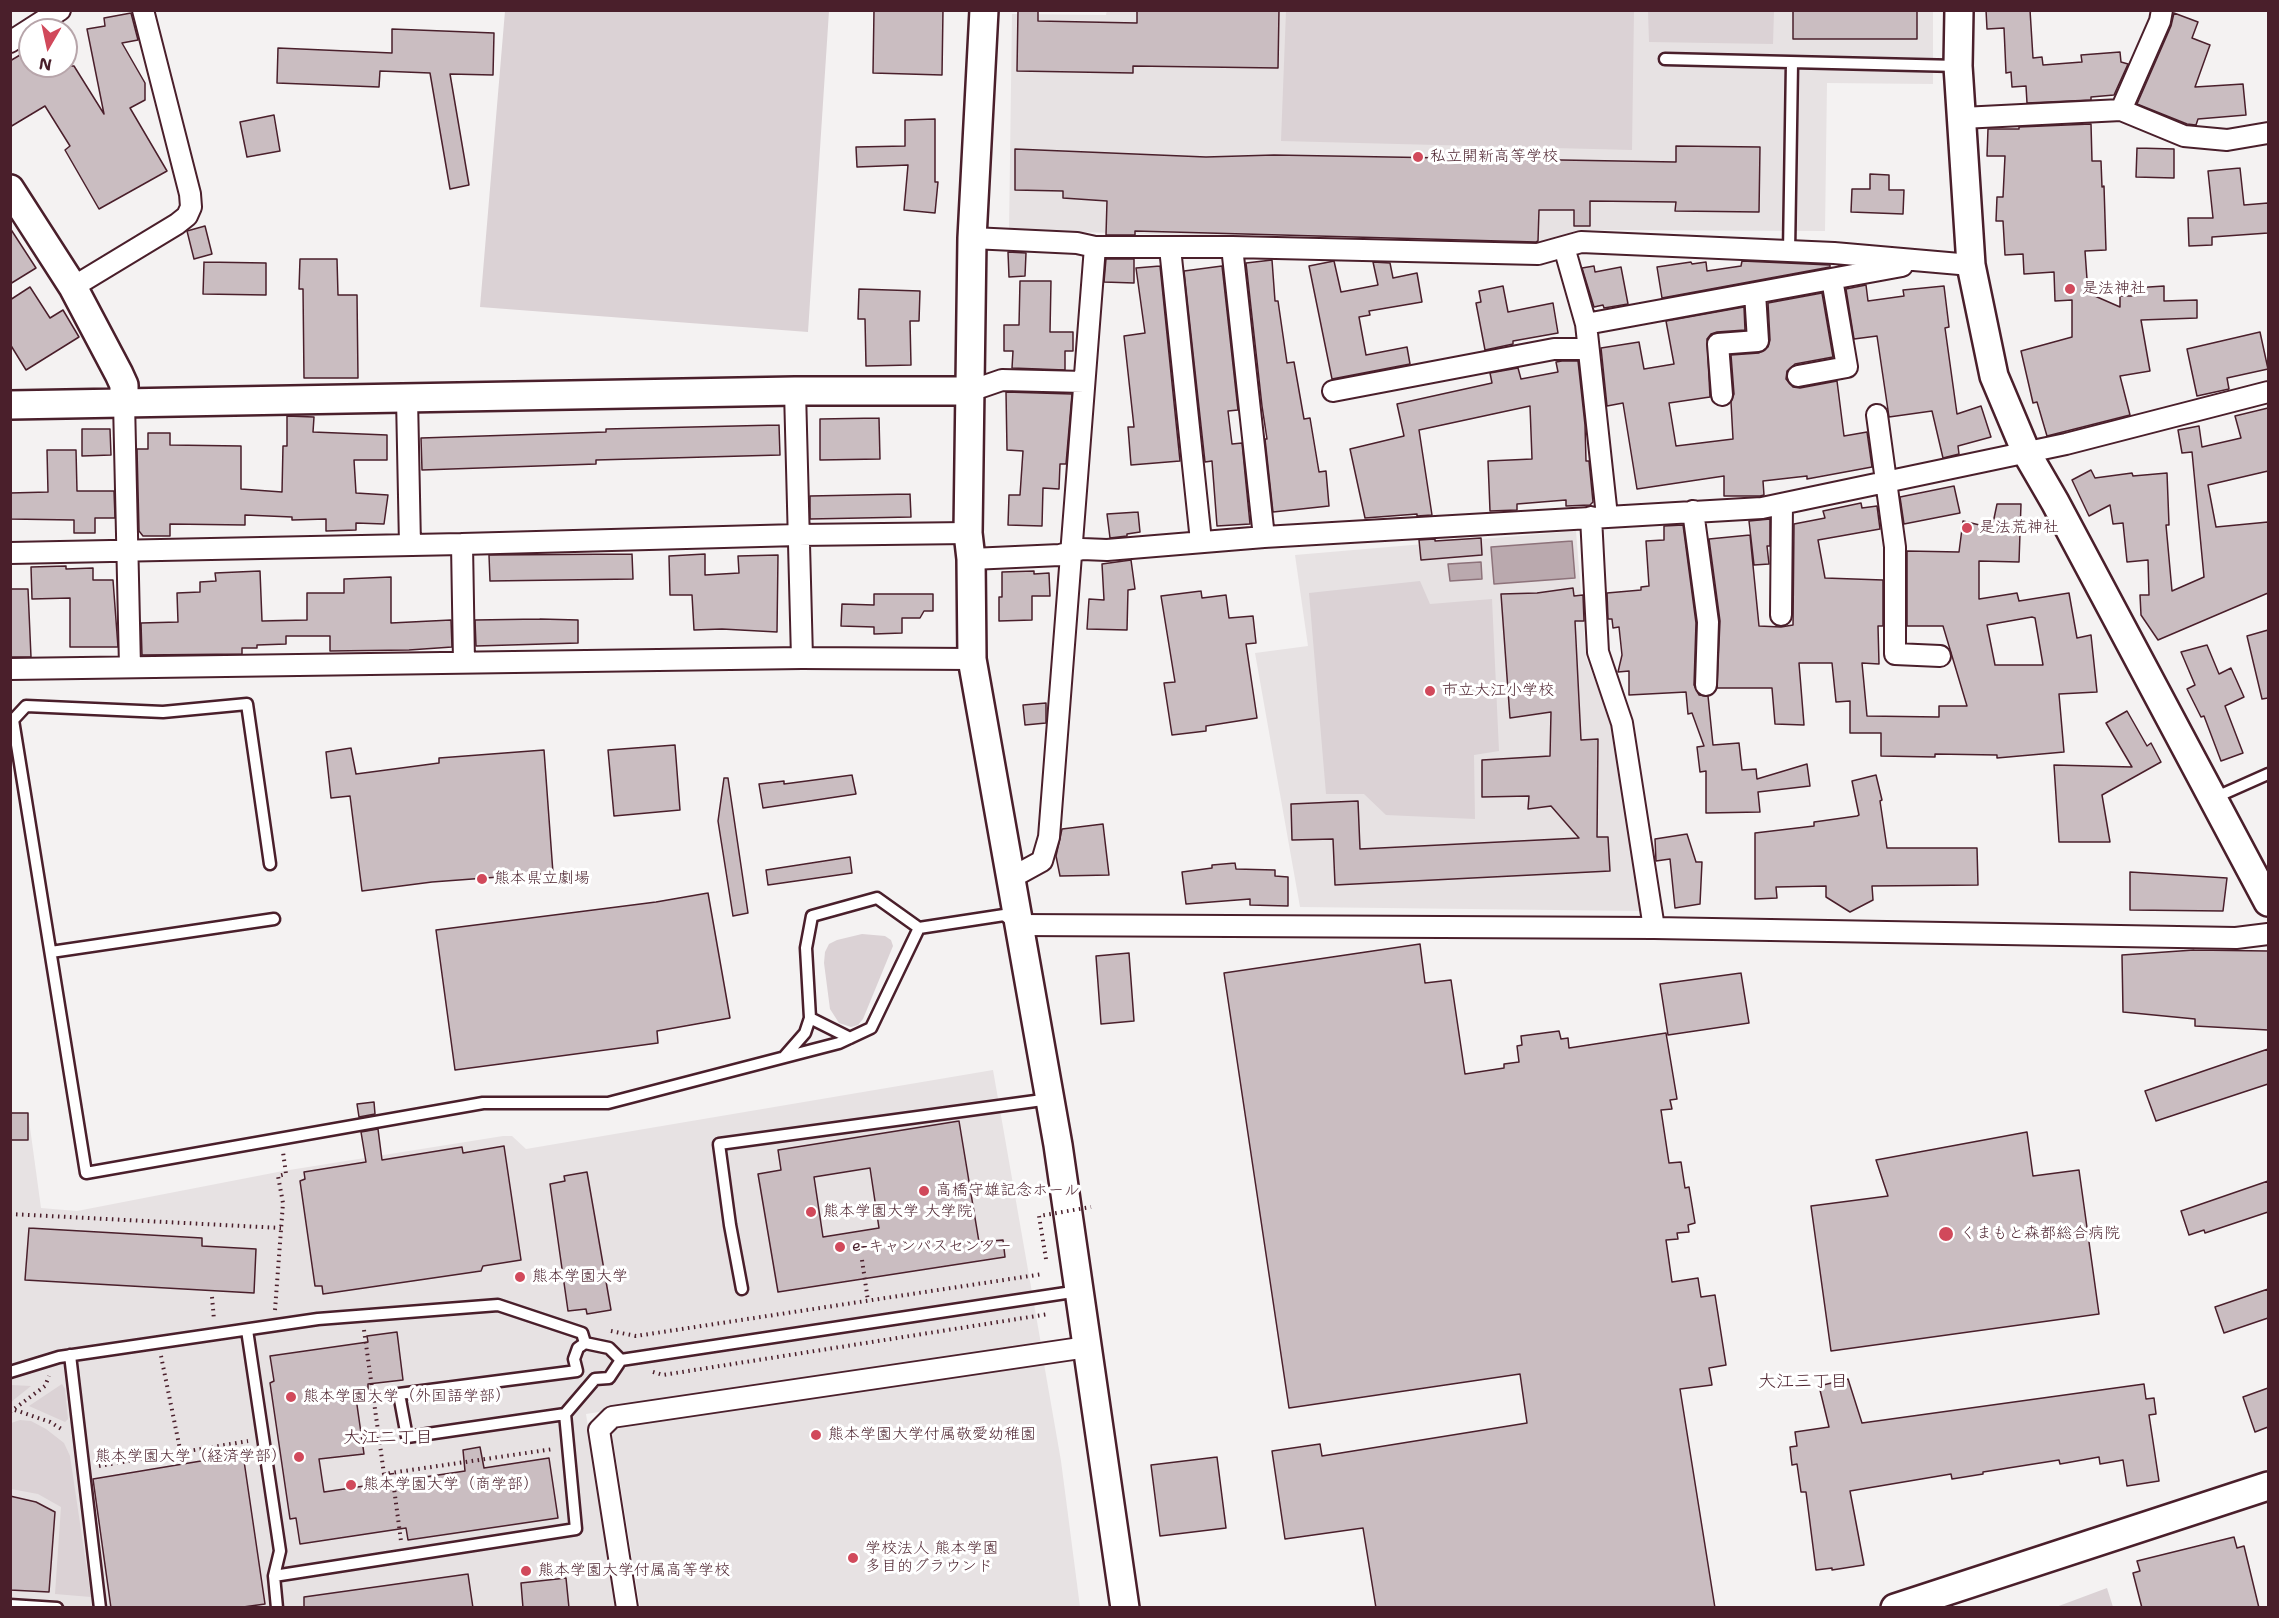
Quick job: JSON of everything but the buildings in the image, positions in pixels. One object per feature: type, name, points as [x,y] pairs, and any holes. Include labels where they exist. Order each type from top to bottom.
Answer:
[{"type":"street","points":[[10,42],[60,10]]},
{"type":"street","points":[[72,287],[177,224],[187,216],[191,207],[190,194],[143,10]]},
{"type":"street","points":[[984,10],[972,238],[969,546],[972,659],[1050,1099],[1125,1608]]},
{"type":"street","points":[[1959,10],[1958,66],[1971,265],[1994,376],[2026,452],[2055,502],[2268,902]]},
{"type":"street","points":[[2121,110],[2160,21],[2162,10]]},
{"type":"street","points":[[1962,118],[2121,110],[2184,136],[2227,140],[2268,133]]},
{"type":"street","points":[[10,189],[72,287],[124,385],[130,667]]},
{"type":"street","points":[[972,238],[1077,243],[1095,247],[1232,247],[1538,254],[1581,242],[1834,254],[1971,265]]},
{"type":"street","points":[[1011,878],[1042,861],[1049,837],[1095,247]]},
{"type":"street","points":[[1232,247],[1264,537]]},
{"type":"street","points":[[1564,247],[1586,324],[1599,517],[1598,652],[1622,723],[1654,928]]},
{"type":"street","points":[[1170,248],[1201,541]]},
{"type":"street","points":[[1586,324],[1927,262]]},
{"type":"street","points":[[1798,376],[1847,367],[1832,279]]},
{"type":"street","points":[[1722,395],[1718,344],[1758,341],[1755,293]]},
{"type":"street","points":[[1333,392],[1554,349],[1588,349]]},
{"type":"street","points":[[10,405],[795,391],[970,391],[1002,380],[1084,382]]},
{"type":"street","points":[[795,391],[802,658]]},
{"type":"street","points":[[10,553],[798,535],[969,546],[1060,555],[1082,549],[1107,550],[1201,541],[1762,508],[2066,444],[2268,392]]},
{"type":"street","points":[[407,398],[410,545]]},
{"type":"street","points":[[1877,415],[1895,547],[1895,654],[1940,656]]},
{"type":"street","points":[[1781,615],[1782,504]]},
{"type":"street","points":[[1693,511],[1708,622],[1706,685]]},
{"type":"street","points":[[462,544],[464,662]]},
{"type":"street","points":[[10,669],[802,658],[972,659]]},
{"type":"street","points":[[1018,925],[1654,928],[2236,938],[2268,934]]},
{"type":"street","points":[[627,1608],[599,1430],[612,1417],[1088,1347]]},
{"type":"street","points":[[1895,1608],[2268,1486]]},
{"type":"lane","points":[[1665,59],[1958,66]]},
{"type":"lane","points":[[1789,252],[1792,63]]},
{"type":"lane","points":[[270,864],[247,704],[163,712],[26,706],[14,720],[86,1173],[483,1103],[608,1103],[839,1043],[871,1028],[919,928]]},
{"type":"lane","points":[[2214,798],[2268,774]]},
{"type":"lane","points":[[784,1057],[805,1033],[810,1018],[806,948],[812,916],[877,898],[919,928],[1004,915],[1018,925]]},
{"type":"lane","points":[[51,952],[274,919]]},
{"type":"lane","points":[[810,1018],[850,1038]]},
{"type":"lane","points":[[742,1289],[730,1225],[719,1144],[1050,1099]]},
{"type":"lane","points":[[595,1379],[565,1414],[407,1437],[399,1394],[577,1371],[595,1379],[609,1378],[621,1360],[1080,1291]]},
{"type":"lane","points":[[10,1372],[64,1356],[318,1319],[498,1305],[582,1333],[585,1343]]},
{"type":"lane","points":[[248,1330],[280,1551],[274,1576],[277,1608]]},
{"type":"lane","points":[[585,1343],[609,1348],[621,1360]]},
{"type":"lane","points":[[577,1371],[574,1359],[579,1348],[585,1343]]},
{"type":"lane","points":[[64,1356],[80,1439],[100,1608]]},
{"type":"lane","points":[[274,1576],[576,1529],[565,1414]]},
{"type":"lane","points":[[10,1605],[57,1608]]},
{"type":"path","points":[[273,1326],[283,1203],[278,1176],[286,1174],[281,1139]]},
{"type":"path","points":[[1046,1259],[1039,1216],[1091,1207]]},
{"type":"path","points":[[10,1215],[281,1228]]},
{"type":"path","points":[[862,1260],[868,1301]]},
{"type":"path","points":[[602,1328],[636,1336],[1043,1274]]},
{"type":"path","points":[[621,1360],[663,1375],[1049,1314]]},
{"type":"path","points":[[159,1343],[183,1464]]},
{"type":"path","points":[[13,1411],[45,1386],[64,1356]]},
{"type":"path","points":[[13,1411],[50,1422],[80,1439]]},
{"type":"path","points":[[83,1469],[264,1439]]},
{"type":"path","points":[[392,1473],[402,1556]]},
{"type":"shaded area","name":"私立開新高等学校","points":[[1107,10],[1933,11],[1933,84],[1827,83],[1825,231],[1577,230],[1537,245],[1009,230],[1012,14],[1106,15]]},
{"type":"shaded area","points":[[505,11],[829,11],[808,332],[480,307]]},
{"type":"shaded area","points":[[1286,11],[1634,11],[1632,150],[1281,141]]},
{"type":"shaded area","points":[[1648,11],[1774,11],[1773,44],[1649,42]]},
{"type":"shaded area","name":"市立大江小学校","points":[[1576,531],[1586,657],[1612,726],[1641,911],[1300,907],[1255,653],[1308,646],[1295,555]]},
{"type":"shaded area","points":[[1572,541],[1575,578],[1494,584],[1491,547]]},
{"type":"shaded area","points":[[1481,562],[1482,579],[1450,581],[1448,564]]},
{"type":"shaded area","points":[[1420,581],[1430,604],[1492,599],[1499,751],[1474,755],[1475,819],[1386,815],[1364,794],[1326,794],[1309,593]]},
{"type":"shaded area","points":[[862,934],[885,936],[891,940],[893,946],[863,1019],[858,1025],[851,1027],[839,1023],[830,1009],[824,963],[825,952],[829,944],[837,940]]},
{"type":"shaded area","name":"熊本学園大学","points":[[993,1070],[1041,1344],[586,1414],[616,1607],[11,1607],[10,1112],[28,1113],[41,1208],[77,1211],[283,1171],[503,1136],[512,1136],[526,1149]]},
{"type":"shaded area","name":"学校法人 熊本学園 多目的グラウンド","points":[[1043,1358],[1061,1461],[1080,1607],[640,1607],[612,1434],[614,1427]]},
{"type":"shaded area","points":[[62,1384],[65,1389],[68,1419],[65,1422],[29,1406]]},
{"type":"shaded area","points":[[11,1385],[31,1386],[11,1402]]},
{"type":"shaded area","points":[[20,1420],[31,1421],[46,1429],[64,1443],[70,1456],[91,1597],[55,1594],[61,1507],[38,1494],[11,1489],[11,1423]]},
{"type":"shaded area","points":[[2107,1588],[2113,1607],[2056,1607]]},
{"type":"place","name":"私立開新高等学校","points":[[1418,157]]},
{"type":"place","name":"是法神社","points":[[2070,289]]},
{"type":"place","name":"是法荒神社","points":[[1967,528]]},
{"type":"place","name":"市立大江小学校","points":[[1430,691]]},
{"type":"place","name":"熊本県立劇場","points":[[482,879]]},
{"type":"place","name":"高橋守雄記念ホール","points":[[924,1191]]},
{"type":"place","name":"熊本学園大学 大学院","points":[[811,1212]]},
{"type":"place","name":"くまもと森都総合病院","points":[[1946,1234]]},
{"type":"place","name":"e-キャンパスセンター","points":[[840,1247]]},
{"type":"place","name":"熊本学園大学","points":[[520,1277]]},
{"type":"place","name":"熊本学園大学（外国語学部）","points":[[291,1397]]},
{"type":"place","name":"熊本学園大学付属敬愛幼稚園","points":[[816,1435]]},
{"type":"place","name":"熊本学園大学（経済学部）","points":[[299,1457]]},
{"type":"place","name":"熊本学園大学（商学部）","points":[[351,1485]]},
{"type":"place","name":"学校法人 熊本学園 多目的グラウンド","points":[[853,1558]]},
{"type":"place","name":"熊本学園大学付属高等学校","points":[[526,1571]]},
{"type":"district","name":"大江三丁目","points":[[1803,1382]]},
{"type":"district","name":"大江二丁目","points":[[388,1438]]}]
